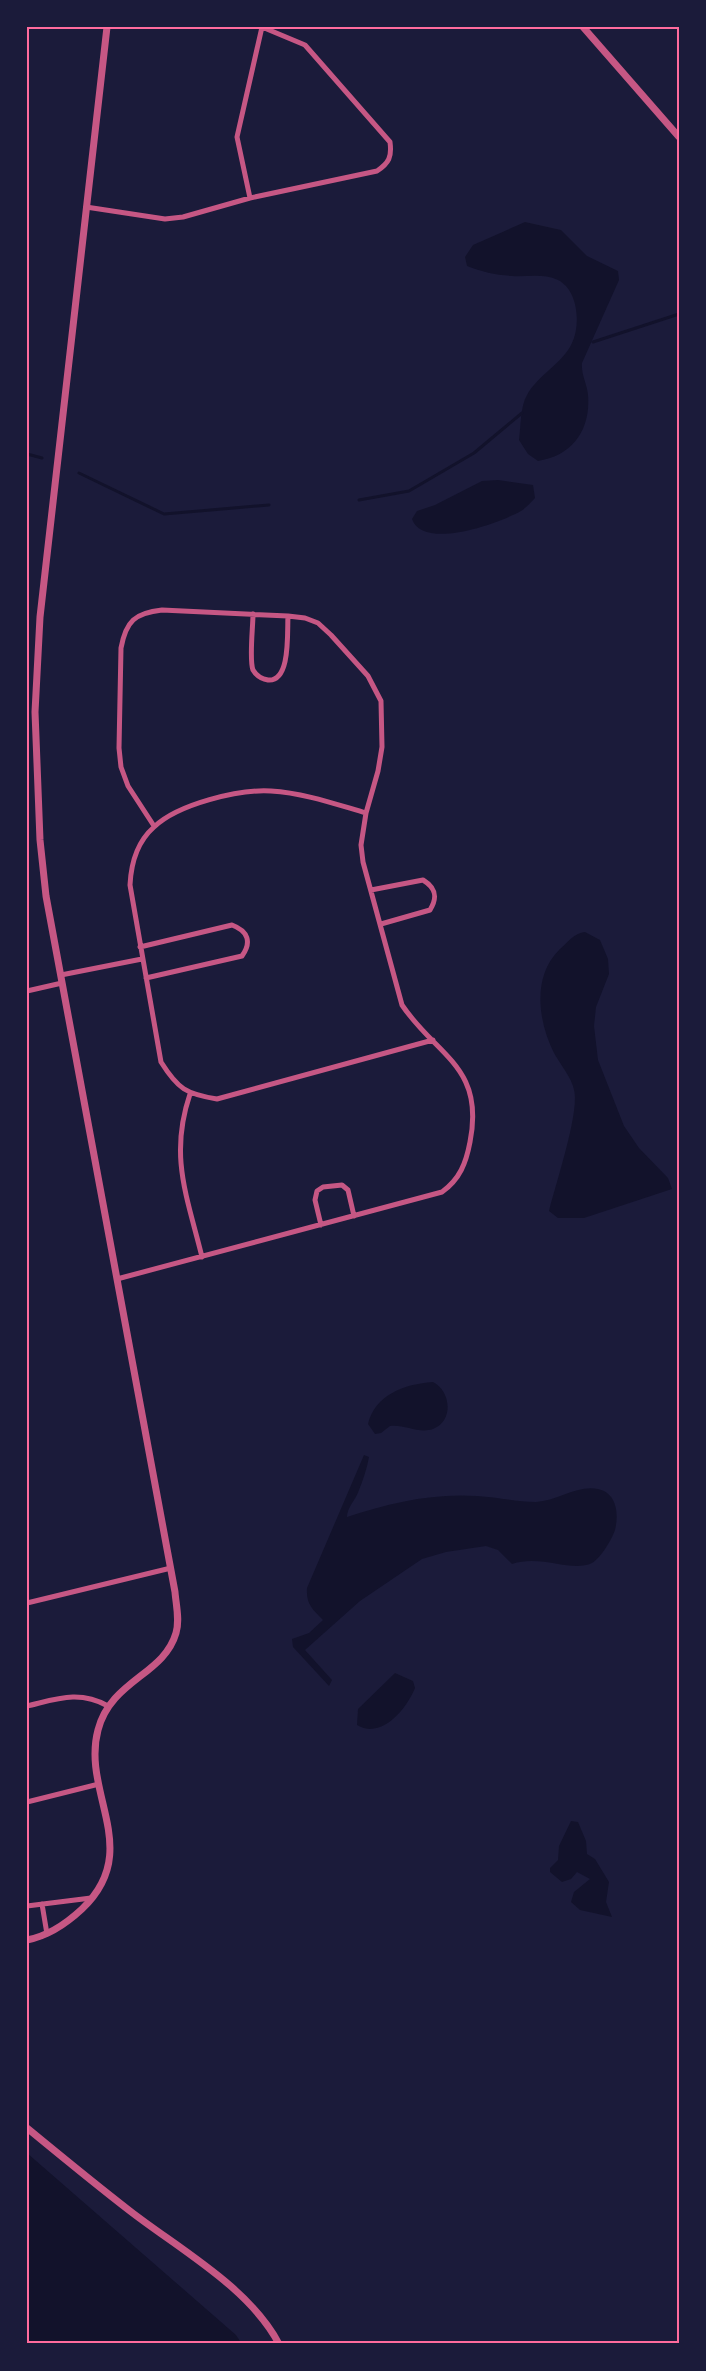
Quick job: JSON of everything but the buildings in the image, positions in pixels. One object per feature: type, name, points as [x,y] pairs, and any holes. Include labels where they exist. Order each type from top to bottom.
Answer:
[{"type":"street","points":[[27,1940],[47,1934],[75,1915],[101,1883],[110,1852],[109,1824],[99,1784],[95,1748],[98,1729],[108,1706],[125,1686],[166,1656],[177,1631],[171,1568],[46,896],[41,851],[35,712],[40,617],[57,449],[107,27]]},
{"type":"street","points":[[86,207],[165,219],[183,217],[250,198],[377,171],[386,164],[392,155],[390,142],[305,45],[262,27],[237,137],[250,198]]},
{"type":"street","points":[[583,27],[679,138]]},
{"type":"street","points":[[117,1279],[442,1192],[454,1183],[462,1170],[472,1136],[472,1099],[458,1066],[410,1018],[402,1005],[371,890],[362,845],[366,813],[378,771],[383,728],[381,701],[375,686],[332,635],[318,623],[305,618],[288,616],[144,612],[132,620],[124,633],[121,648],[119,737],[122,767],[128,786],[154,826]]},
{"type":"street","points":[[253,614],[252,668],[258,676],[267,680],[275,679],[282,674],[285,666],[288,616]]},
{"type":"street","points":[[366,813],[288,793],[246,792],[195,804],[154,826],[134,856],[130,885],[161,1062],[173,1081],[190,1094],[217,1099],[433,1040]]},
{"type":"street","points":[[371,890],[423,880],[431,885],[435,892],[435,902],[430,910],[381,924]]},
{"type":"street","points":[[140,947],[232,925],[242,929],[248,937],[248,948],[242,956],[146,978]]},
{"type":"street","points":[[27,991],[62,979],[142,959]]},
{"type":"street","points":[[190,1094],[181,1119],[180,1159],[202,1257]]},
{"type":"street","points":[[321,1225],[315,1200],[317,1191],[323,1187],[342,1185],[348,1190],[354,1216]]},
{"type":"street","points":[[27,1603],[171,1568]]},
{"type":"street","points":[[27,1706],[79,1695],[94,1698],[108,1706]]},
{"type":"street","points":[[27,1802],[99,1784]]},
{"type":"street","points":[[27,1906],[91,1898]]},
{"type":"street","points":[[42,1904],[47,1934]]},
{"type":"street","points":[[27,2128],[129,2210],[232,2288],[259,2315],[279,2344]]},
{"type":"shaded area","points":[[525,222],[561,230],[587,256],[618,271],[619,280],[582,363],[588,408],[582,430],[570,447],[561,454],[538,461],[528,454],[519,440],[523,405],[537,381],[563,357],[572,343],[577,317],[574,299],[565,285],[558,280],[547,277],[484,272],[467,266],[465,257],[473,245]]},
{"type":"shaded area","points":[[498,480],[533,485],[535,498],[523,510],[511,516],[463,532],[431,533],[419,528],[412,519],[417,511],[435,505],[482,481]]},
{"type":"shaded area","points":[[585,932],[600,940],[608,959],[609,974],[596,1007],[594,1026],[598,1060],[624,1126],[639,1148],[668,1178],[672,1189],[584,1218],[558,1218],[549,1211],[566,1149],[575,1100],[571,1081],[554,1053],[544,1027],[540,1000],[541,986],[550,961],[574,936]]},
{"type":"shaded area","points":[[433,1382],[444,1392],[448,1406],[440,1425],[428,1430],[390,1426],[381,1433],[375,1434],[368,1424],[377,1405],[384,1398],[412,1385]]},
{"type":"shaded area","points":[[364,1455],[369,1457],[366,1470],[347,1517],[395,1503],[443,1496],[477,1496],[536,1502],[590,1488],[604,1491],[613,1500],[617,1517],[615,1530],[599,1557],[584,1566],[534,1561],[512,1564],[498,1550],[486,1546],[446,1552],[422,1559],[360,1601],[305,1650],[332,1680],[329,1686],[293,1647],[292,1639],[309,1633],[323,1620],[311,1606],[307,1588]]},
{"type":"shaded area","points":[[395,1673],[413,1681],[415,1688],[406,1704],[392,1720],[384,1725],[366,1729],[357,1725],[358,1709]]},
{"type":"shaded area","points":[[571,1821],[578,1822],[586,1841],[587,1854],[595,1859],[609,1882],[606,1902],[612,1917],[580,1910],[571,1902],[574,1892],[590,1879],[577,1872],[571,1879],[562,1882],[550,1872],[550,1868],[558,1860],[559,1846]]},
{"type":"shaded area","points":[[27,2153],[236,2335],[242,2344],[27,2344]]},
{"type":"waterway","points":[[593,342],[679,314]]},
{"type":"waterway","points":[[359,500],[409,491],[474,453],[522,413]]},
{"type":"waterway","points":[[27,454],[42,458]]},
{"type":"waterway","points":[[79,473],[164,514],[269,505]]}]
